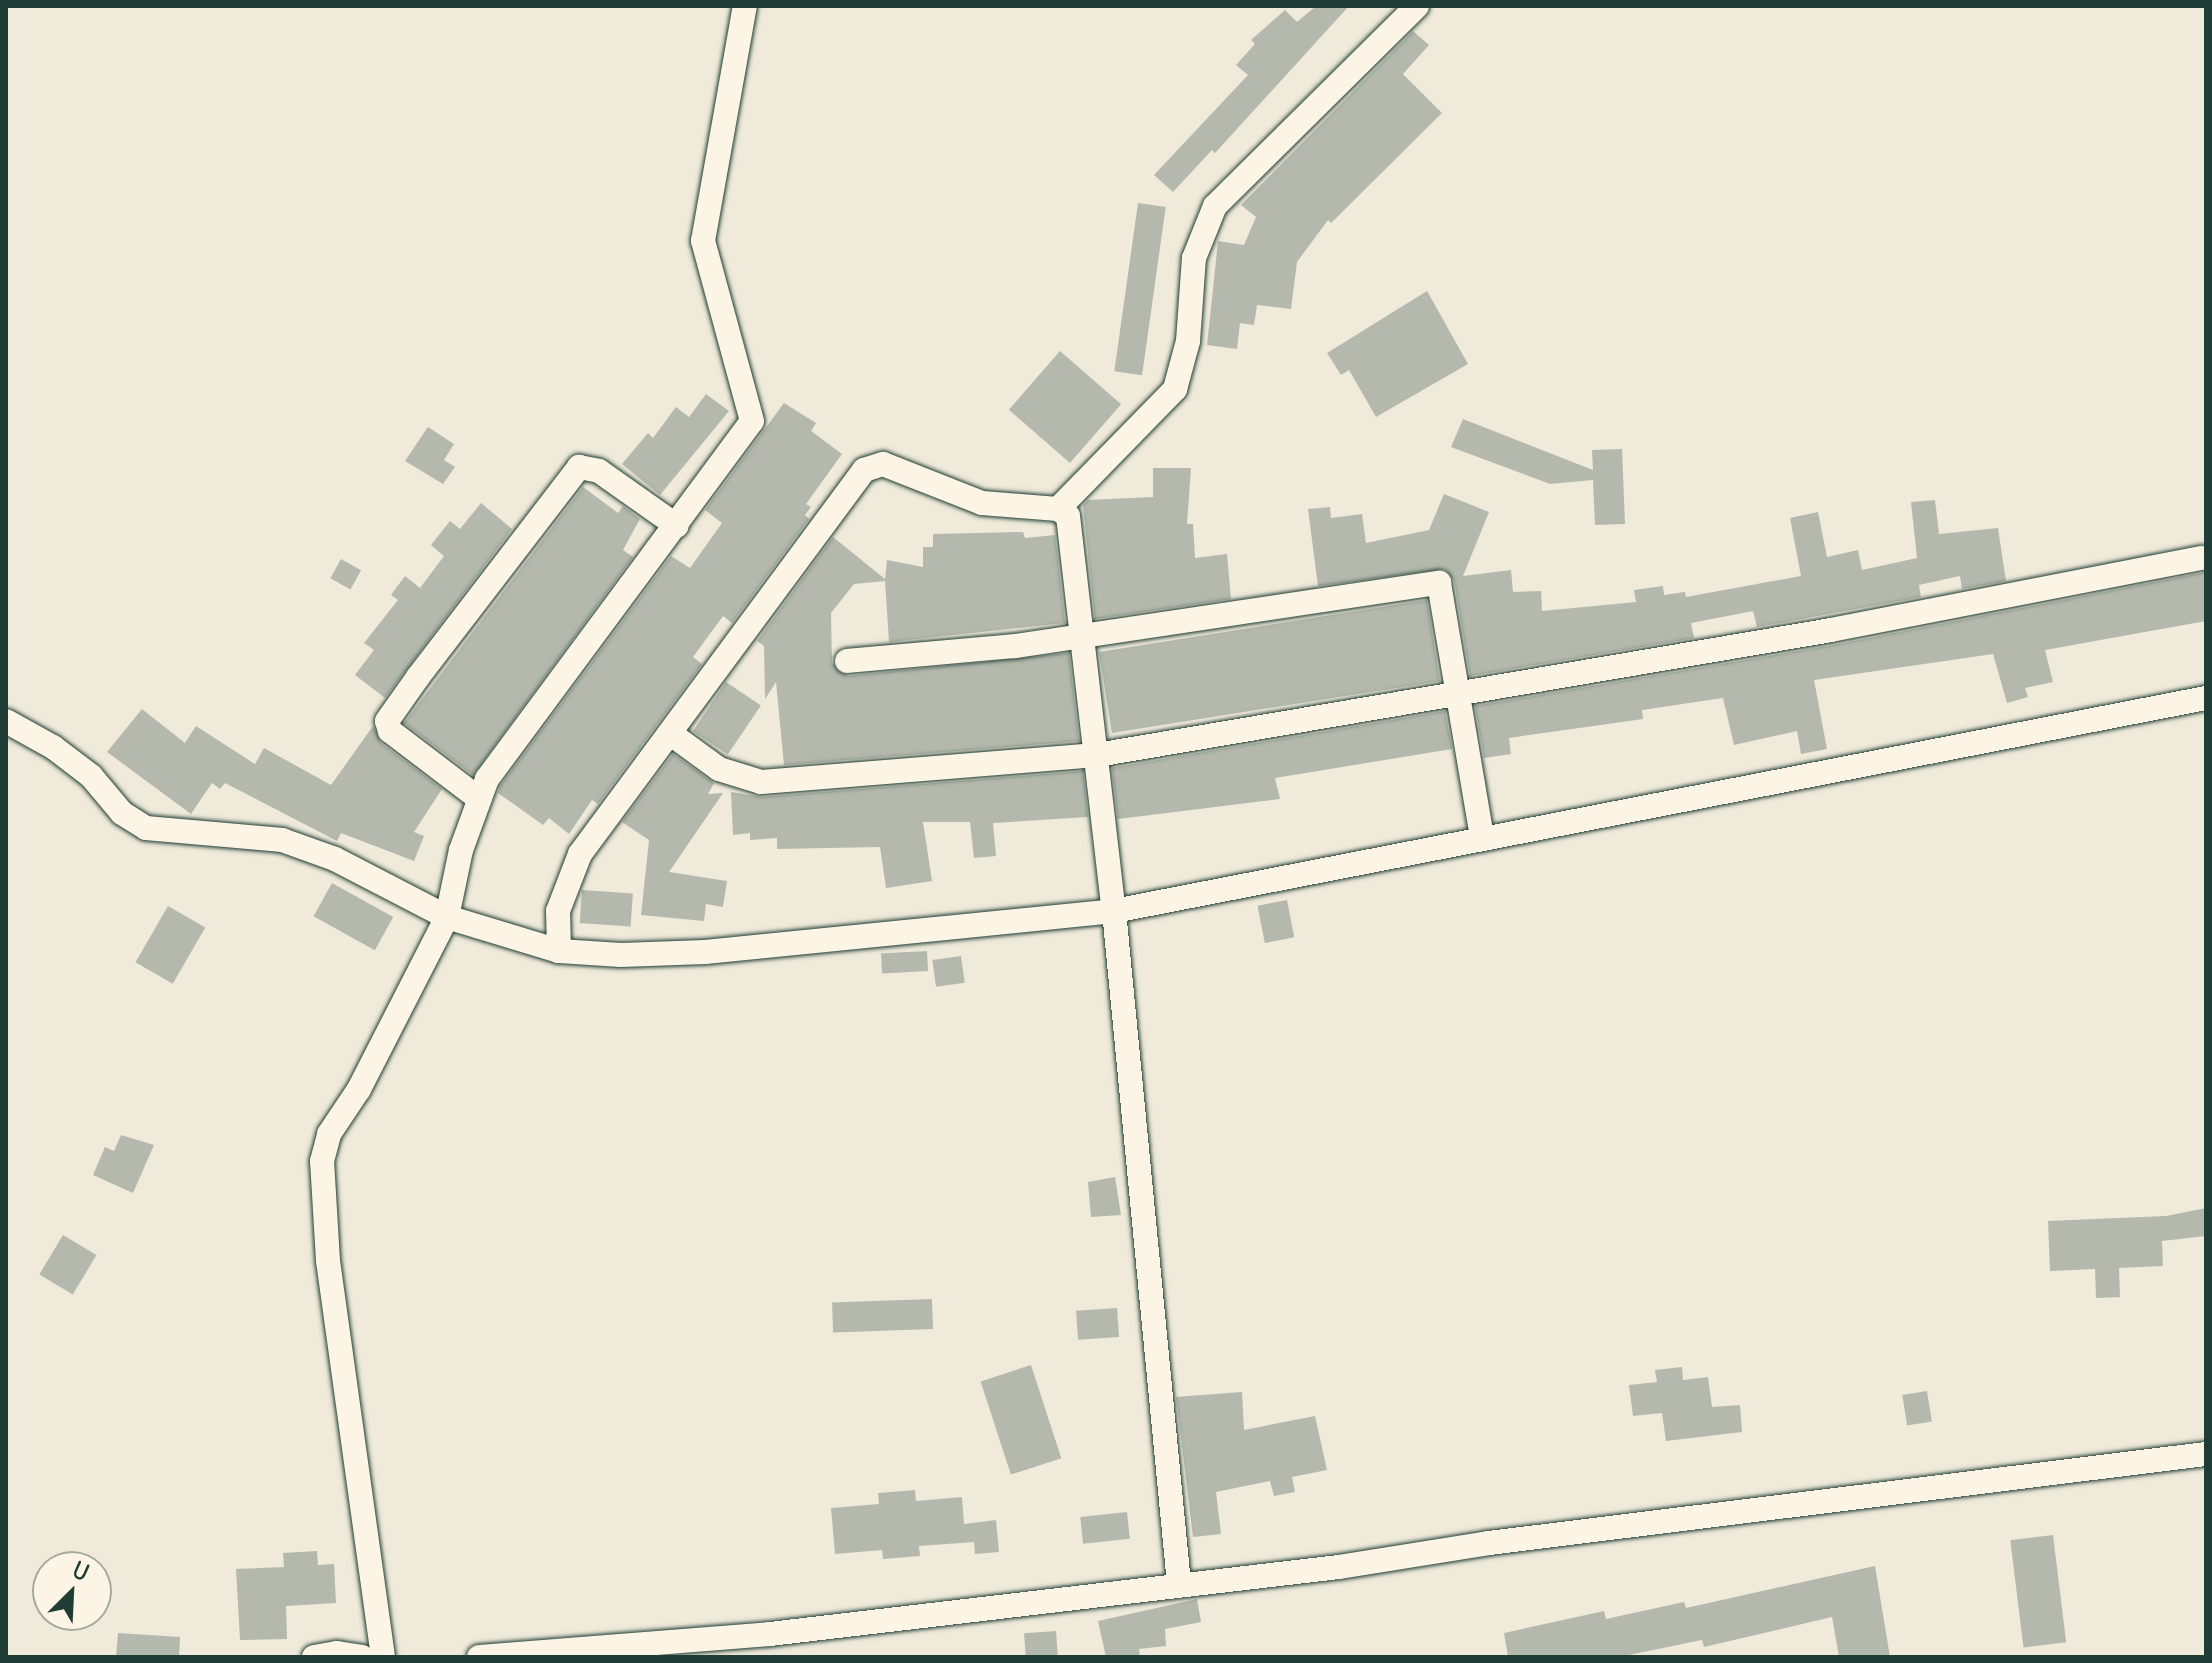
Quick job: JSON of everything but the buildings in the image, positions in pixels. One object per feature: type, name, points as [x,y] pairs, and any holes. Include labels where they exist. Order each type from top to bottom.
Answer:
[{"type":"street","points":[[383,1657],[328,1261],[322,1161],[329,1134],[359,1089],[447,917],[478,798],[752,421],[703,241],[745,6]]},
{"type":"street","points":[[1058,509],[1175,389],[1188,341],[1194,258],[1215,206],[1417,6]]},
{"type":"street","points":[[559,951],[558,911],[580,854],[855,480],[872,465],[891,466],[982,503],[1058,509],[1072,526],[1085,636],[1179,1584]]},
{"type":"street","points":[[478,798],[390,731],[390,716],[418,677],[579,467],[599,471],[677,526]]},
{"type":"street","points":[[671,734],[719,769],[761,782],[1097,755],[1831,630],[2202,558]]},
{"type":"street","points":[[847,661],[1085,636],[1435,582],[1443,588],[1482,838]]},
{"type":"street","points":[[6,721],[53,747],[91,776],[122,813],[146,828],[282,840],[335,859],[447,917],[559,951],[705,952],[1114,911],[1331,872],[1482,838],[2206,698]]},
{"type":"street","points":[[479,1657],[771,1645],[1179,1584],[2206,1454]]},
{"type":"street","points":[[314,1657],[362,1657]]}]
